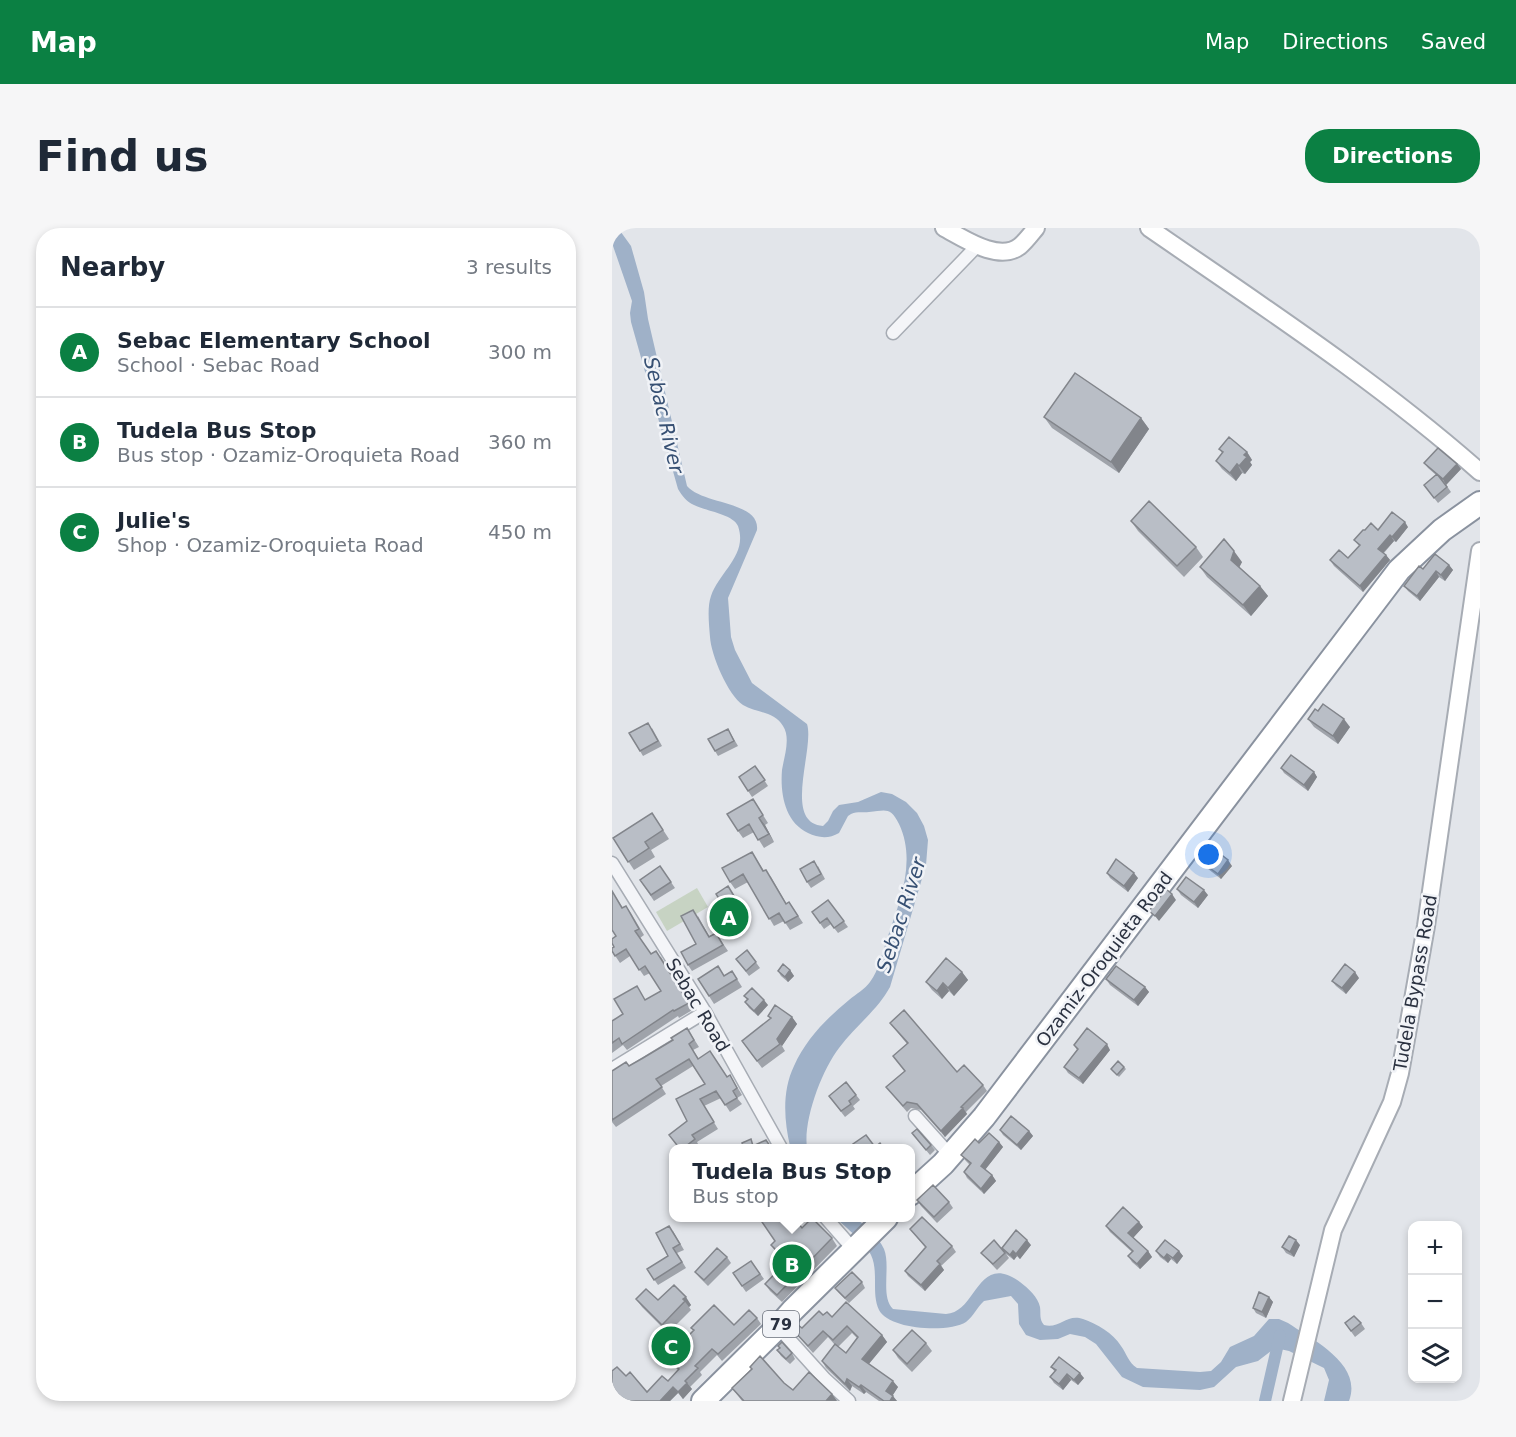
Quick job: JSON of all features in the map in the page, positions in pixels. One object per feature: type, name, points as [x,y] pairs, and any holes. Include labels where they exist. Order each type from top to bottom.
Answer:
[{"type":"highway","name":"Ozamiz-Oroquieta Road","points":[[915,1189],[984,1117],[1400,570],[1442,530],[1480,503]]},
{"type":"highway","name":"79","points":[[703,1401],[868,1236]]},
{"type":"main road","points":[[944,228],[977,246],[994,251],[1011,251],[1019,248],[1036,228]]},
{"type":"main road","points":[[1149,228],[1335,356],[1452,447],[1480,472]]},
{"type":"main road","name":"Tudela Bypass Road","points":[[1292,1401],[1333,1230],[1392,1102],[1400,1073],[1426,926],[1480,551]]},
{"type":"street","points":[[893,333],[977,246]]},
{"type":"street","name":"Sebac Road","points":[[612,863],[705,1012],[778,1144]]},
{"type":"street","points":[[612,1068],[705,1012]]},
{"type":"street","points":[[915,1116],[950,1155]]},
{"type":"street","points":[[835,1222],[868,1236]]},
{"type":"street","points":[[778,1327],[825,1379],[849,1401]]},
{"type":"green space","points":[[697,888],[708,907],[667,931],[656,912]]},
{"type":"water","name":"Sebac River","points":[[612,228],[618,228],[631,246],[644,292],[648,319],[687,486],[705,497],[740,508],[756,521],[757,530],[728,598],[731,637],[752,683],[807,724],[802,799],[804,812],[811,822],[823,826],[839,805],[858,802],[881,792],[892,794],[906,802],[917,813],[928,840],[926,865],[890,987],[879,1004],[839,1048],[826,1069],[811,1110],[807,1144],[790,1144],[785,1106],[787,1085],[799,1056],[818,1030],[866,987],[876,972],[901,897],[906,868],[904,838],[896,818],[887,811],[851,814],[839,833],[824,837],[808,833],[800,828],[789,815],[782,788],[782,770],[787,742],[783,726],[770,715],[748,708],[737,700],[721,674],[711,645],[709,605],[711,596],[736,554],[740,536],[738,526],[731,518],[691,504],[678,489],[631,322],[632,301],[612,243]]},
{"type":"water","points":[[840,1222],[860,1222],[881,1244],[887,1264],[887,1297],[893,1309],[946,1314],[956,1311],[965,1304],[986,1278],[995,1274],[1006,1274],[1020,1282],[1035,1296],[1044,1325],[1055,1325],[1077,1318],[1099,1326],[1114,1337],[1137,1368],[1211,1371],[1221,1362],[1230,1347],[1254,1336],[1269,1319],[1279,1319],[1333,1354],[1349,1376],[1351,1388],[1349,1401],[1324,1401],[1329,1380],[1324,1368],[1280,1349],[1271,1351],[1258,1361],[1236,1367],[1214,1387],[1200,1390],[1143,1387],[1122,1377],[1096,1344],[1085,1337],[1070,1334],[1058,1339],[1040,1340],[1026,1335],[1019,1324],[1018,1304],[1011,1296],[984,1301],[969,1320],[947,1328],[920,1328],[894,1322],[879,1310],[873,1262],[868,1250]]},
{"type":"building","points":[[1075,373],[1141,418],[1111,462],[1044,417]]},
{"type":"building","points":[[1229,437],[1247,452],[1244,455],[1247,457],[1230,473],[1216,461],[1223,452],[1219,449]]},
{"type":"building","points":[[1438,448],[1457,464],[1443,479],[1424,463]]},
{"type":"building","points":[[1437,474],[1447,487],[1434,498],[1424,485]]},
{"type":"building","points":[[1149,501],[1196,547],[1177,566],[1131,521]]},
{"type":"building","points":[[1392,512],[1405,522],[1378,549],[1386,555],[1360,586],[1330,560],[1339,550],[1348,558],[1360,545],[1354,540],[1363,530],[1371,523],[1378,530]]},
{"type":"building","points":[[1224,539],[1234,551],[1231,560],[1260,586],[1243,605],[1200,567]]},
{"type":"building","points":[[1435,554],[1449,565],[1441,575],[1436,571],[1417,596],[1404,586],[1419,566],[1423,569]]},
{"type":"building","points":[[1323,704],[1344,719],[1333,736],[1308,719],[1315,709],[1318,711]]},
{"type":"building","points":[[648,723],[658,741],[640,751],[629,733]]},
{"type":"building","points":[[728,729],[734,741],[715,751],[708,739]]},
{"type":"building","points":[[1291,755],[1314,772],[1304,785],[1281,768]]},
{"type":"building","points":[[755,766],[765,780],[748,791],[739,777]]},
{"type":"building","points":[[753,799],[763,815],[759,818],[769,834],[758,840],[749,824],[738,831],[727,814]]},
{"type":"building","points":[[652,813],[663,830],[645,842],[649,848],[628,862],[613,838]]},
{"type":"building","points":[[1210,846],[1228,860],[1218,874],[1199,860]]},
{"type":"building","points":[[752,852],[763,871],[766,870],[786,904],[789,902],[798,916],[785,923],[779,913],[769,919],[743,874],[730,882],[722,868]]},
{"type":"building","points":[[1116,859],[1134,873],[1124,886],[1107,873]]},
{"type":"building","points":[[814,861],[821,874],[807,882],[800,869]]},
{"type":"building","points":[[660,866],[671,882],[651,895],[640,880]]},
{"type":"building","points":[[1186,877],[1204,890],[1194,902],[1177,889]]},
{"type":"building","points":[[728,886],[743,911],[731,918],[716,894]]},
{"type":"building","points":[[1166,889],[1172,894],[1155,916],[1149,911]]},
{"type":"building","points":[[612,891],[622,908],[626,906],[639,929],[635,931],[651,954],[656,951],[689,1003],[673,1010],[622,1044],[619,1038],[612,1043],[612,1021],[623,1014],[614,999],[637,986],[645,1000],[661,991],[645,966],[639,970],[626,949],[615,956],[612,951],[614,947],[612,939],[616,936],[612,930]]},
{"type":"building","points":[[828,900],[844,921],[834,928],[827,918],[820,923],[812,912]]},
{"type":"building","points":[[693,910],[709,937],[716,933],[723,945],[688,965],[681,952],[696,944],[681,916]]},
{"type":"building","points":[[747,950],[756,962],[746,971],[736,959]]},
{"type":"building","points":[[946,958],[962,972],[948,988],[943,983],[937,991],[926,982]]},
{"type":"building","points":[[783,964],[790,970],[785,977],[778,971]]},
{"type":"building","points":[[1345,964],[1355,972],[1342,988],[1332,981]]},
{"type":"building","points":[[718,966],[724,976],[732,971],[737,979],[709,996],[698,979]]},
{"type":"building","points":[[1116,966],[1145,987],[1134,1000],[1106,979]]},
{"type":"building","points":[[752,988],[764,1000],[754,1011],[745,1002],[748,999],[744,996]]},
{"type":"building","points":[[775,1005],[792,1017],[777,1039],[780,1044],[757,1061],[742,1041],[771,1018],[768,1016]]},
{"type":"building","points":[[904,1010],[957,1072],[964,1065],[983,1085],[941,1131],[917,1104],[907,1102],[903,1106],[886,1087],[905,1071],[893,1056],[908,1043],[890,1023]]},
{"type":"building","points":[[687,1028],[694,1040],[689,1044],[698,1059],[710,1051],[727,1077],[730,1075],[737,1088],[733,1091],[737,1098],[725,1105],[716,1091],[700,1099],[714,1122],[692,1135],[695,1139],[688,1144],[676,1144],[669,1135],[687,1121],[676,1099],[705,1084],[689,1059],[656,1079],[662,1087],[612,1120],[612,1071],[626,1062],[629,1066],[673,1040],[671,1038]]},
{"type":"building","points":[[1087,1028],[1107,1044],[1079,1078],[1064,1067],[1078,1049],[1074,1045]]},
{"type":"building","points":[[1118,1061],[1124,1067],[1117,1075],[1111,1069]]},
{"type":"building","points":[[846,1082],[856,1095],[849,1101],[851,1104],[841,1111],[829,1096]]},
{"type":"building","points":[[1011,1116],[1029,1131],[1017,1145],[1000,1130]]},
{"type":"building","points":[[917,1129],[931,1145],[926,1150],[912,1133]]},
{"type":"building","points":[[989,1133],[999,1142],[981,1166],[992,1175],[981,1189],[964,1172],[971,1163],[961,1155],[975,1139],[979,1143]]},
{"type":"building","points":[[866,1135],[873,1144],[853,1144]]},
{"type":"building","points":[[751,1139],[752,1144],[742,1144]]},
{"type":"building","points":[[766,1140],[769,1144],[757,1144]]},
{"type":"building","points":[[933,1185],[949,1202],[934,1217],[917,1200]]},
{"type":"building","points":[[1123,1207],[1139,1222],[1128,1233],[1148,1251],[1137,1264],[1128,1256],[1133,1251],[1106,1226]]},
{"type":"building","points":[[922,1217],[952,1246],[937,1261],[940,1264],[921,1285],[905,1271],[926,1247],[910,1229]]},
{"type":"building","points":[[762,1222],[797,1222],[802,1228],[808,1222],[816,1222],[832,1238],[777,1295],[765,1284],[787,1261],[771,1245],[775,1241]]},
{"type":"building","points":[[669,1226],[680,1244],[673,1248],[682,1262],[654,1280],[647,1269],[668,1256],[656,1233]]},
{"type":"building","points":[[1016,1230],[1027,1240],[1016,1254],[1013,1251],[1010,1255],[1002,1248]]},
{"type":"building","points":[[1289,1236],[1296,1240],[1290,1252],[1282,1247]]},
{"type":"building","points":[[994,1240],[1005,1253],[993,1264],[981,1253]]},
{"type":"building","points":[[1165,1240],[1179,1251],[1173,1258],[1167,1254],[1164,1258],[1156,1251]]},
{"type":"building","points":[[717,1248],[727,1257],[704,1280],[695,1272]]},
{"type":"building","points":[[751,1261],[760,1274],[742,1286],[733,1273]]},
{"type":"building","points":[[852,1272],[862,1282],[845,1298],[835,1288]]},
{"type":"building","points":[[674,1285],[686,1297],[683,1299],[685,1301],[662,1325],[636,1299],[646,1289],[658,1300]]},
{"type":"building","points":[[1259,1292],[1269,1297],[1262,1312],[1253,1308]]},
{"type":"building","points":[[846,1302],[882,1335],[862,1359],[893,1381],[886,1391],[893,1396],[890,1401],[884,1401],[861,1385],[859,1387],[847,1379],[845,1384],[822,1361],[835,1344],[846,1353],[858,1337],[847,1326],[833,1340],[823,1331],[808,1346],[793,1330],[798,1325],[802,1328],[819,1311],[823,1315],[827,1312],[832,1317]]},
{"type":"building","points":[[714,1305],[734,1325],[749,1310],[757,1318],[718,1354],[712,1349],[695,1366],[698,1368],[678,1392],[673,1387],[660,1401],[619,1401],[621,1399],[612,1388],[612,1371],[617,1367],[626,1376],[630,1372],[647,1392],[662,1376],[668,1381],[679,1369],[656,1346],[665,1336],[676,1348],[694,1330],[691,1328]]},
{"type":"building","points":[[1354,1316],[1361,1323],[1351,1331],[1345,1323]]},
{"type":"building","points":[[912,1330],[926,1343],[907,1364],[893,1350]]},
{"type":"building","points":[[782,1342],[792,1353],[786,1359],[777,1350]]},
{"type":"building","points":[[760,1356],[793,1390],[809,1372],[832,1394],[826,1401],[744,1401],[732,1388],[752,1369],[750,1367]]},
{"type":"building","points":[[1059,1357],[1080,1373],[1074,1380],[1067,1374],[1059,1384],[1050,1377],[1056,1370],[1051,1367]]},
{"type":"waterway","points":[[1265,1401],[1280,1335]]},
{"type":"place","name":"Sebac Elementary School","points":[[729,917]]},
{"type":"place","name":"Tudela Bus Stop","points":[[792,1264]]},
{"type":"place","name":"Julie's","points":[[671,1346]]}]
